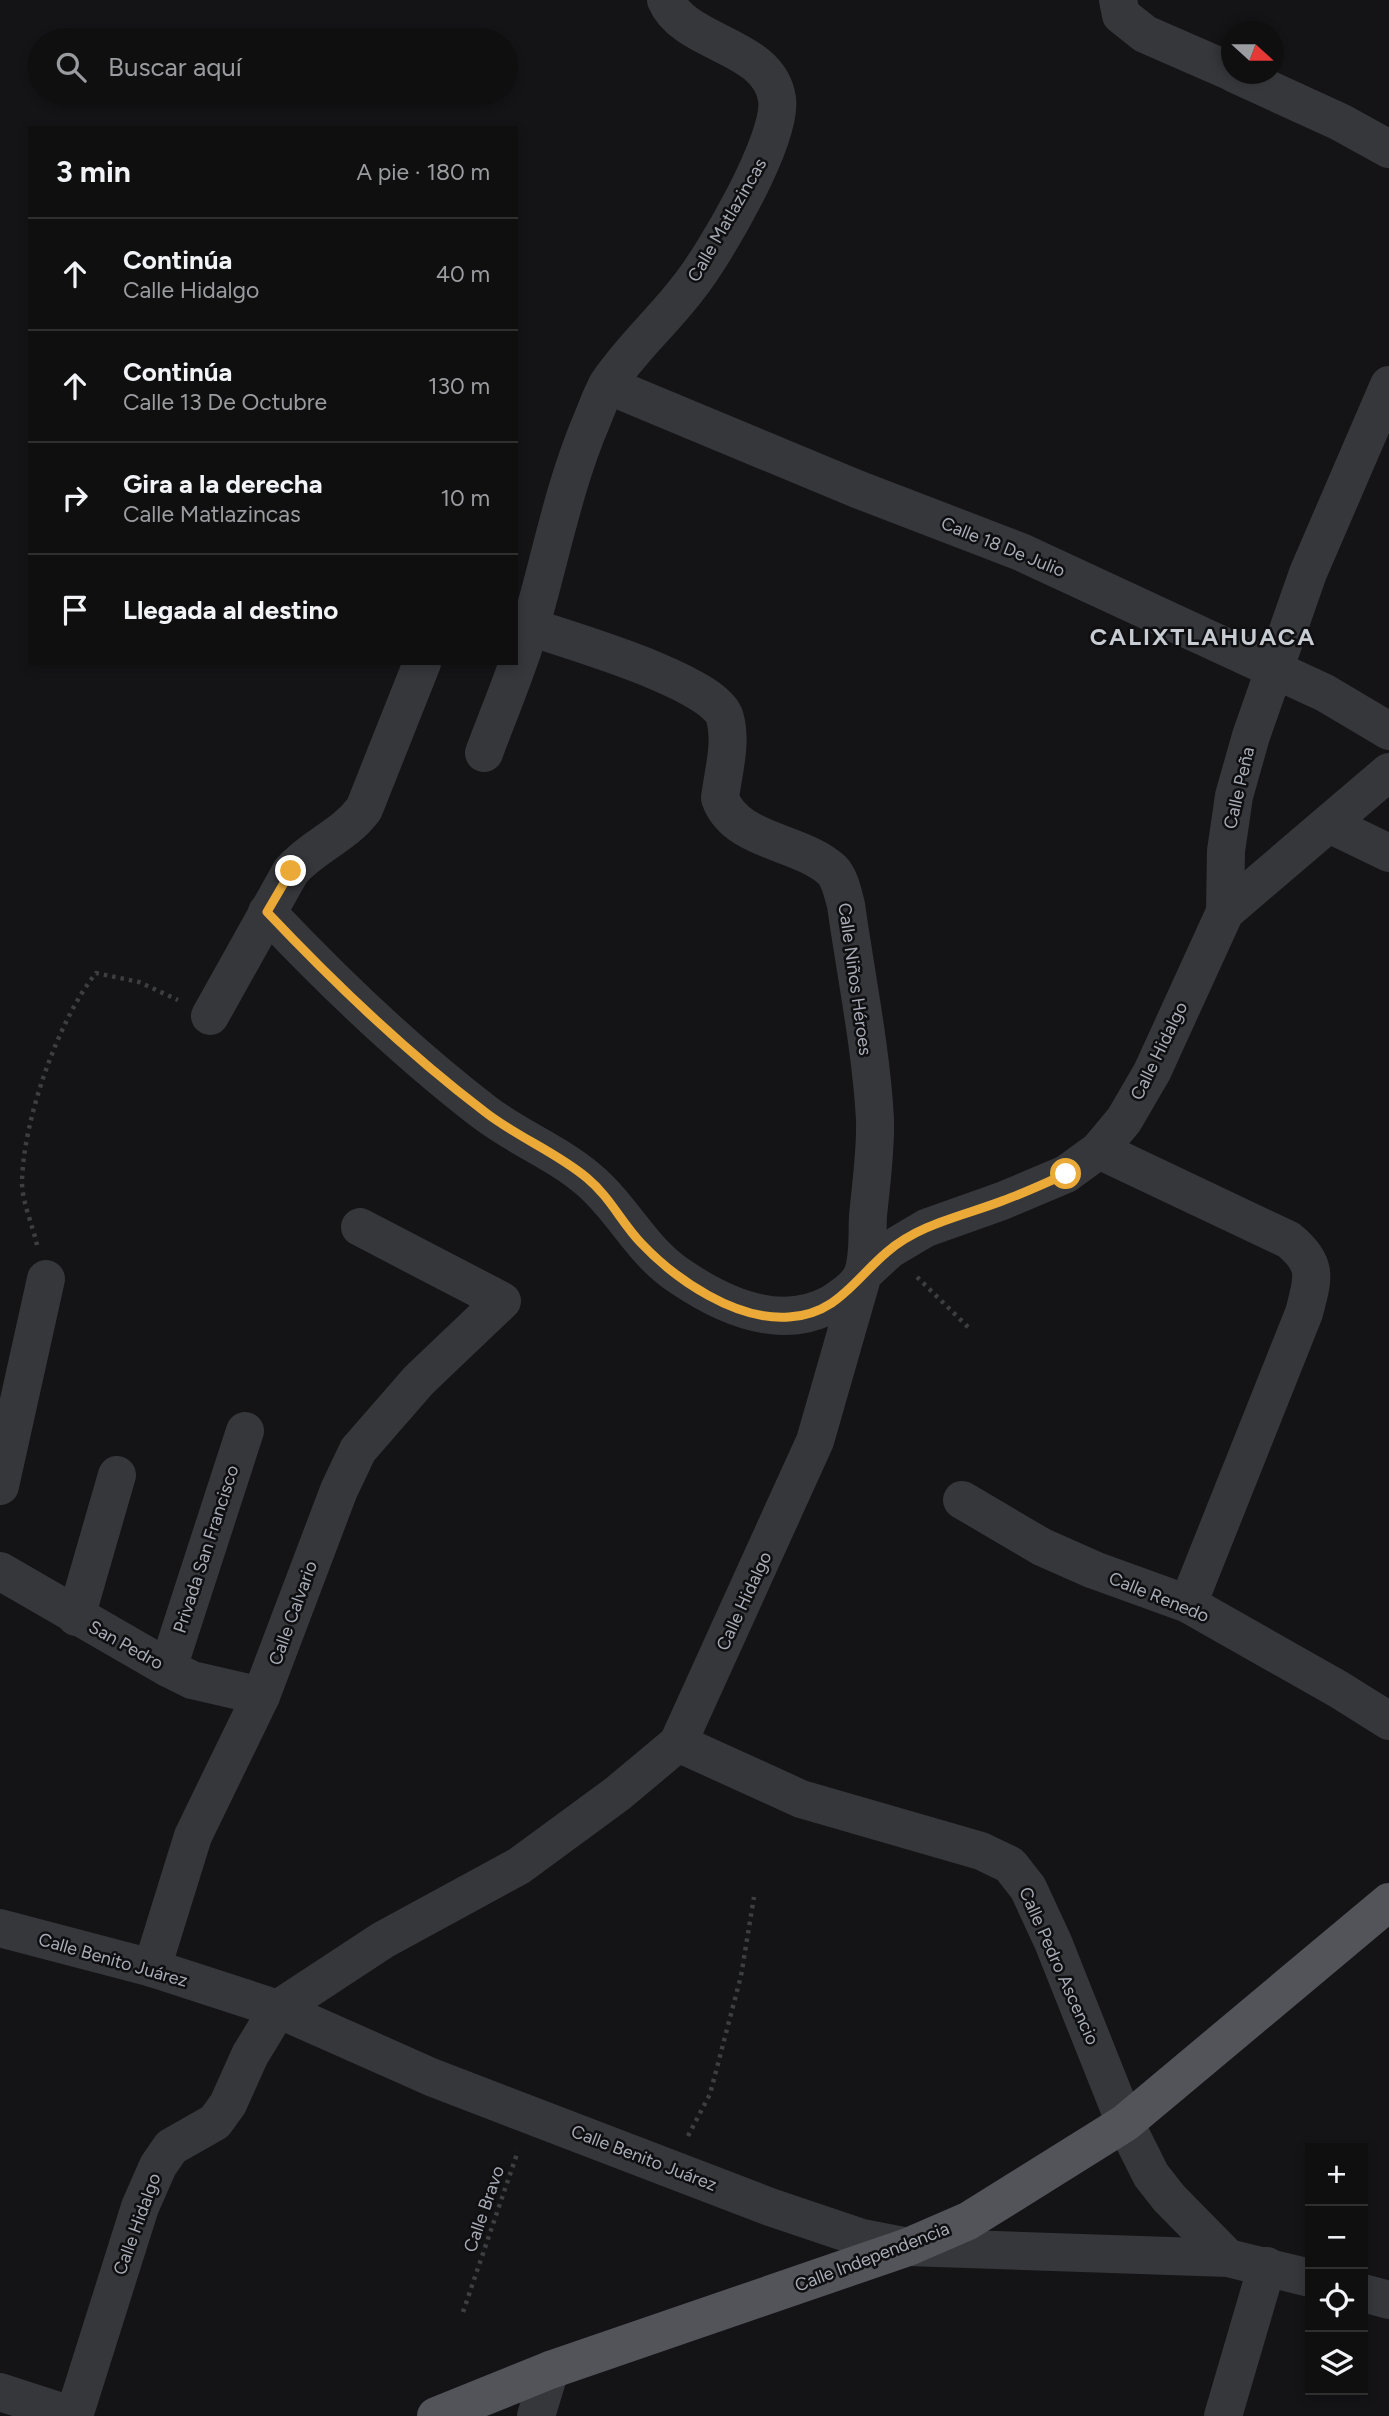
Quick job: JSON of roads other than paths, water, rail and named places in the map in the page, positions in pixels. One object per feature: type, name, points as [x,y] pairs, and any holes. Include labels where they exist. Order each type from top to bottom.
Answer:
[{"type":"main road","name":"Calle Independencia","points":[[436,2416],[550,2370],[908,2247],[968,2221],[1125,2123],[1389,1902]]},
{"type":"street","name":"Calle Matlazincas","points":[[518,659],[582,443],[607,385],[628,356],[690,286],[757,174],[777,125],[777,98],[768,78],[742,57],[677,18],[666,0]]},
{"type":"street","points":[[1118,0],[1121,15],[1145,34],[1221,68]]},
{"type":"street","points":[[1257,84],[1340,122],[1389,149]]},
{"type":"street","name":"Calle 18 De Julio","points":[[607,385],[857,489],[1021,552],[1274,668],[1325,693],[1389,731]]},
{"type":"street","name":"Calle Peña","points":[[1225,912],[1226,852],[1234,796],[1274,668],[1347,478],[1389,385]]},
{"type":"street","name":"Calle Niños Héroes","points":[[530,626],[690,684],[714,700],[725,715],[727,732],[720,798],[724,808],[745,826],[823,865],[838,880],[846,905],[875,1121],[876,1262]]},
{"type":"street","points":[[210,1016],[291,871],[306,854],[349,829],[364,809],[421,665]]},
{"type":"street","name":"Calle Matlazincas","points":[[484,753],[516,665]]},
{"type":"street","name":"Calle Hidalgo","points":[[74,2416],[140,2207],[158,2166],[171,2147],[215,2122],[228,2104],[250,2055],[278,2009],[383,1940],[519,1866],[617,1794],[678,1743],[815,1441],[876,1262],[926,1228],[1066,1174],[1099,1150],[1124,1120],[1152,1072],[1225,912],[1389,772]]},
{"type":"street","points":[[1329,824],[1389,853]]},
{"type":"street","points":[[267,912],[357,1003],[423,1063],[487,1114],[589,1180],[607,1197],[640,1242],[676,1274],[709,1294],[760,1315],[789,1317],[817,1311],[844,1297],[876,1262]]},
{"type":"street","points":[[1099,1150],[1289,1240],[1308,1256],[1313,1278],[1304,1313],[1188,1604]]},
{"type":"street","name":"Calle Calvario","points":[[152,1968],[193,1836],[261,1696],[339,1490],[358,1450],[419,1380],[502,1301],[360,1227]]},
{"type":"street","points":[[0,1486],[47,1279]]},
{"type":"street","name":"Privada San Francisco","points":[[168,1668],[245,1431]]},
{"type":"street","points":[[76,1617],[117,1475]]},
{"type":"street","name":"Calle Renedo","points":[[962,1500],[1052,1552],[1188,1604],[1339,1689],[1389,1721]]},
{"type":"street","name":"San Pedro","points":[[0,1571],[168,1668],[192,1679],[261,1696]]},
{"type":"street","name":"Calle Pedro Ascencio","points":[[678,1743],[801,1799],[981,1851],[1010,1865],[1028,1888],[1053,1942],[1125,2123],[1151,2175],[1169,2198],[1228,2258]]},
{"type":"street","name":"Calle Benito Juárez","points":[[0,1928],[152,1968],[278,2009],[431,2077],[819,2225],[862,2238],[908,2247],[1228,2258],[1305,2277]]},
{"type":"street","points":[[1223,2416],[1267,2266]]},
{"type":"street","points":[[1368,2294],[1389,2300]]},
{"type":"street","points":[[536,2416],[550,2370]]},
{"type":"street","points":[[0,2392],[74,2416]]},
{"type":"district","name":"CALIXTLAHUACA","points":[[1203,637]]}]
